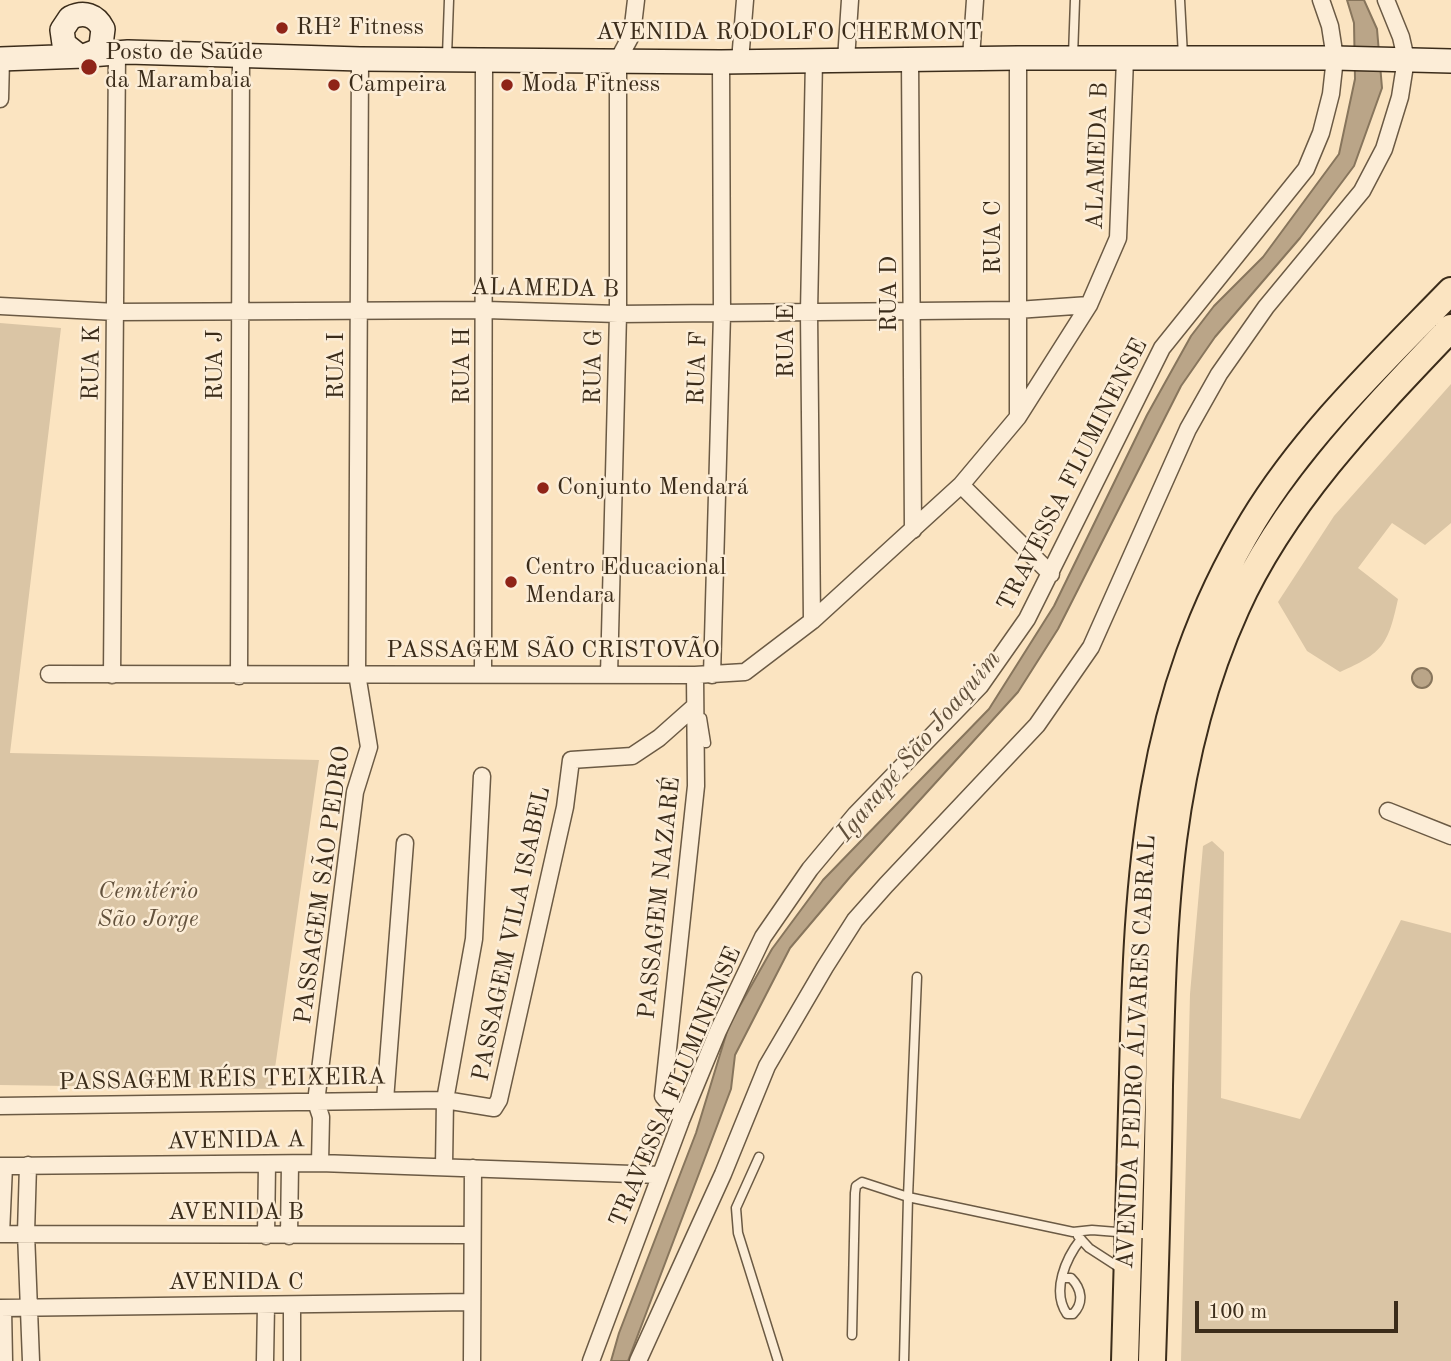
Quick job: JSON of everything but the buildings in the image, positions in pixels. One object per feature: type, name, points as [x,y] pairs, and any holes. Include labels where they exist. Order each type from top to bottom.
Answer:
[{"type":"main road","points":[[79,7],[93,17],[102,17],[102,45],[84,55],[67,50],[62,38],[65,23],[79,7]]},
{"type":"main road","points":[[102,17],[122,52]]},
{"type":"main road","points":[[1,59],[62,38]]},
{"type":"main road","name":"AVENIDA RODOLFO CHERMONT","points":[[1,59],[122,52],[360,59],[731,62],[910,58],[1340,58],[1451,61]]},
{"type":"main road","name":"AVENIDA PEDRO ÁLVARES CABRAL","points":[[1125,1361],[1140,891],[1150,803],[1160,752],[1187,657],[1219,583],[1248,531],[1293,464],[1357,388],[1451,291]]},
{"type":"main road","name":"AVENIDA PEDRO ÁLVARES CABRAL","points":[[1152,1361],[1167,870],[1181,778],[1195,716],[1237,606],[1277,534],[1368,415],[1451,328]]},
{"type":"street","points":[[618,60],[632,34],[636,0]]},
{"type":"street","name":"RUA F","points":[[712,675],[731,62],[745,0]]},
{"type":"street","points":[[846,60],[850,0]]},
{"type":"street","points":[[971,58],[975,0]]},
{"type":"street","name":"TRAVESSA FLUMINENSE","points":[[591,1361],[682,1118],[718,1031],[763,937],[810,869],[856,814],[980,687],[1027,620],[1162,348],[1306,169],[1321,133],[1340,58],[1321,0]]},
{"type":"street","points":[[639,1361],[723,1174],[767,1066],[818,978],[855,920],[1037,725],[1091,647],[1188,429],[1219,374],[1266,307],[1362,191],[1384,149],[1400,97],[1400,59],[1386,0]]},
{"type":"street","name":"RUA K","points":[[112,675],[122,52]]},
{"type":"street","name":"RUA J","points":[[239,676],[238,313],[241,55]]},
{"type":"street","name":"RUA D","points":[[910,58],[913,530]]},
{"type":"street","name":"RUA C","points":[[1018,58],[1018,417]]},
{"type":"street","points":[[0,99],[1,59]]},
{"type":"street","name":"RUA I","points":[[357,674],[360,59]]},
{"type":"street","name":"RUA H","points":[[483,674],[486,310],[484,59]]},
{"type":"street","name":"RUA G","points":[[609,676],[618,314],[618,60]]},
{"type":"street","name":"RUA E","points":[[813,621],[809,312],[814,60]]},
{"type":"street","name":"ALAMEDA B","points":[[1113,254],[1118,238],[1125,60]]},
{"type":"street","name":"PASSAGEM SÃO CRISTOVÃO","points":[[49,674],[609,676],[745,672],[813,621],[961,485],[1018,417],[1089,305],[1113,254]]},
{"type":"street","name":"ALAMEDA B","points":[[0,306],[116,312],[486,310],[722,314],[1017,310],[1089,305]]},
{"type":"street","points":[[961,485],[1051,574]]},
{"type":"street","name":"PASSAGEM SÃO PEDRO","points":[[320,1163],[321,1118],[316,1102],[355,792],[369,747],[357,674]]},
{"type":"street","name":"PASSAGEM NAZARÉ","points":[[682,1118],[663,1096],[696,786],[695,675]]},
{"type":"street","name":"PASSAGEM VILA ISABEL","points":[[445,1100],[494,1108],[499,1100],[565,807],[571,760],[632,756],[659,738],[695,706]]},
{"type":"street","points":[[443,1166],[445,1100],[474,939],[482,776]]},
{"type":"street","points":[[1388,811],[1451,836]]},
{"type":"street","points":[[385,1100],[405,843]]},
{"type":"street","name":"PASSAGEM RÉIS TEIXEIRA","points":[[0,1106],[445,1100]]},
{"type":"street","name":"AVENIDA A","points":[[2,1166],[320,1163],[660,1175]]},
{"type":"street","points":[[266,1236],[267,1164]]},
{"type":"street","points":[[289,1236],[290,1164]]},
{"type":"street","points":[[0,1234],[2,1166]]},
{"type":"street","points":[[28,1166],[26,1233],[31,1361]]},
{"type":"street","points":[[472,1361],[473,1168]]},
{"type":"street","name":"AVENIDA B","points":[[0,1234],[471,1235]]},
{"type":"street","name":"AVENIDA C","points":[[1,1308],[472,1302]]},
{"type":"street","points":[[265,1361],[266,1305]]},
{"type":"street","points":[[292,1306],[292,1361]]},
{"type":"street","points":[[1,1308],[4,1361]]},
{"type":"lane","points":[[447,58],[450,0]]},
{"type":"lane","points":[[1073,59],[1075,0]]},
{"type":"lane","points":[[1181,0],[1183,59]]},
{"type":"lane","points":[[695,675],[706,743]]},
{"type":"lane","points":[[904,1361],[917,977]]},
{"type":"lane","points":[[759,1157],[740,1197],[737,1220],[778,1361]]},
{"type":"lane","points":[[852,1335],[856,1186],[862,1182],[908,1197],[1073,1233],[1092,1230],[1156,1235]]},
{"type":"lane","points":[[1073,1233],[1089,1248],[1127,1273]]},
{"type":"lane","points":[[1063,1278],[1069,1254],[1081,1239]]},
{"type":"green space","name":"Cemitério São Jorge","points":[[0,323],[61,328],[10,753],[319,760],[272,1089],[0,1085]]},
{"type":"green space","points":[[1451,384],[1451,523],[1425,545],[1392,523],[1358,568],[1398,599],[1391,627],[1381,646],[1366,659],[1340,672],[1307,651],[1278,602],[1334,516]]},
{"type":"green space","points":[[1212,841],[1224,852],[1221,1098],[1300,1119],[1401,920],[1451,933],[1451,1361],[1181,1361],[1190,994],[1203,846]]},
{"type":"shaded area","points":[[1347,0],[1364,0],[1377,29],[1382,88],[1354,166],[1300,238],[1215,337],[1181,386],[1058,629],[1018,692],[850,877],[790,948],[735,1055],[731,1089],[628,1361],[611,1361],[619,1333],[696,1133],[729,1025],[772,949],[823,880],[989,709],[1054,606],[1147,415],[1191,336],[1214,306],[1263,257],[1339,154],[1355,79],[1354,23]]},
{"type":"shaded area","points":[[1418,668],[1426,668],[1432,678],[1426,688],[1418,688],[1412,682],[1412,674]]},
{"type":"place","name":"RH² Fitness","points":[[282,28]]},
{"type":"place","name":"Posto de Saúde da Marambaia","points":[[89,67]]},
{"type":"place","name":"Campeira","points":[[334,85]]},
{"type":"place","name":"Moda Fitness","points":[[507,85]]},
{"type":"place","name":"Conjunto Mendará","points":[[543,488]]},
{"type":"place","name":"Centro Educacional Mendara","points":[[511,582]]},
{"type":"water label","name":"Igarapé São Joaquim","points":[[919,746]]}]
